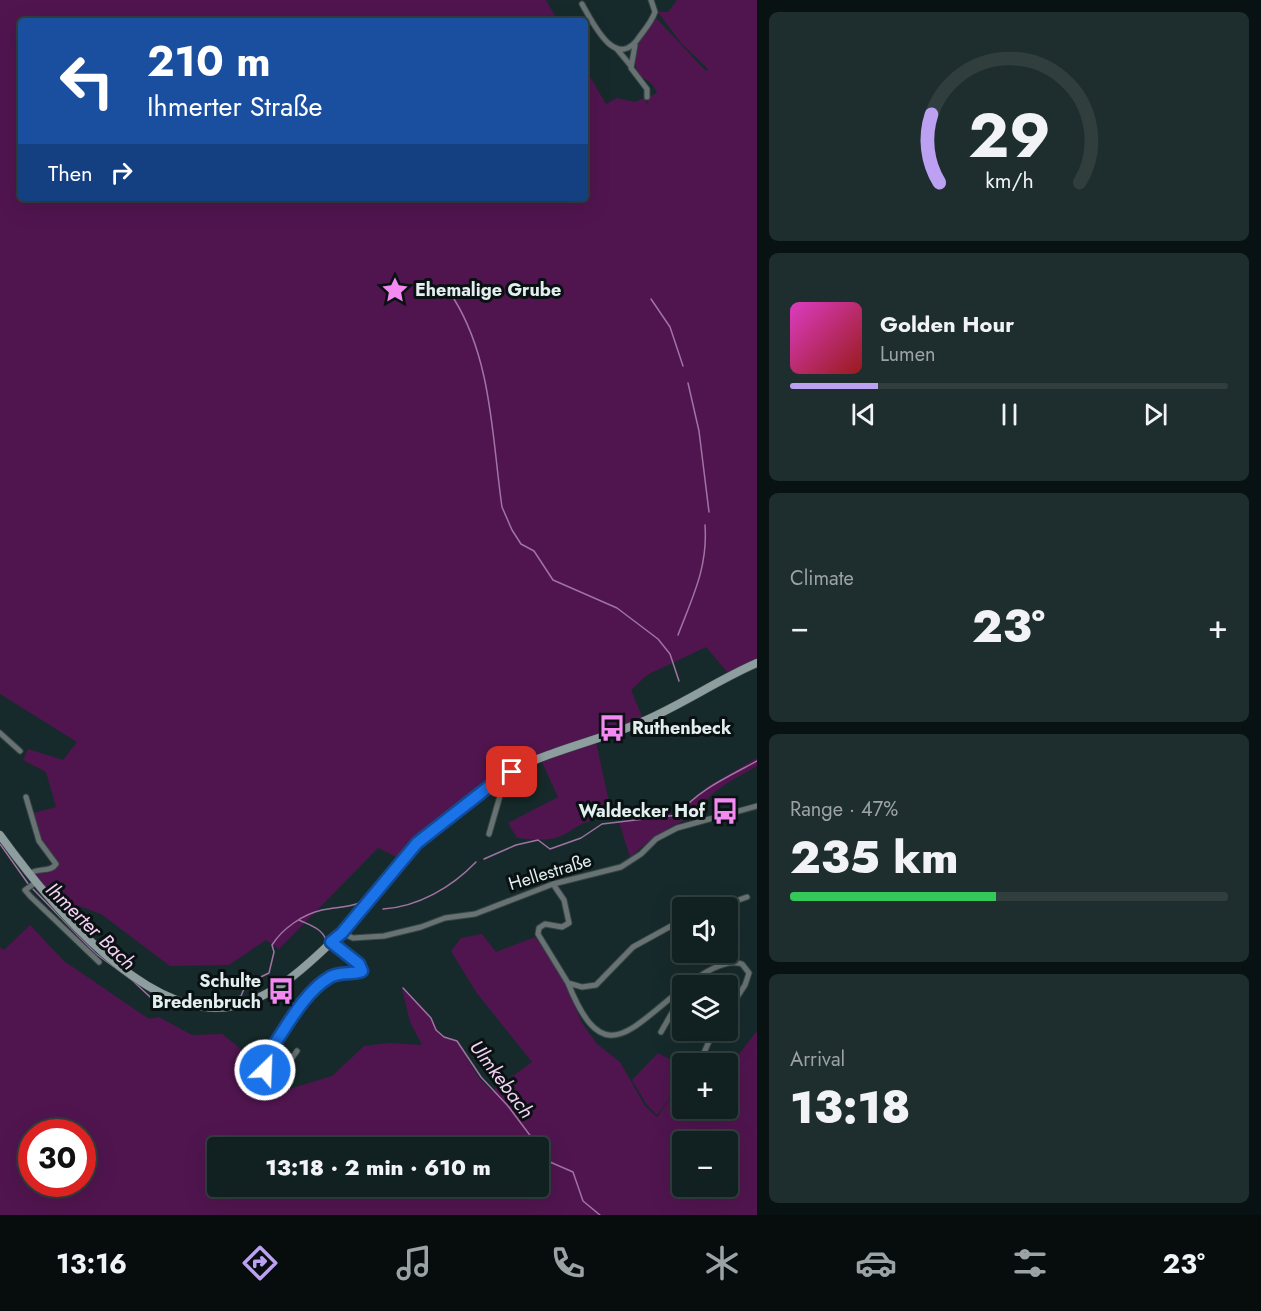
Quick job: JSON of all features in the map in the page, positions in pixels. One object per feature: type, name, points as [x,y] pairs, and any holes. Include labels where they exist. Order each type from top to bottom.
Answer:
[{"type":"main road","points":[[1,836],[35,883],[56,907],[105,954],[164,995],[189,1006],[231,1006],[262,996],[288,980],[342,933],[417,843],[506,775],[551,753],[643,722],[757,663]]},
{"type":"street","points":[[631,68],[631,57],[636,43],[654,16],[651,0]]},
{"type":"street","points":[[582,4],[602,37],[615,48],[647,89],[647,97]]},
{"type":"street","points":[[615,48],[626,49],[636,43]]},
{"type":"street","points":[[0,733],[20,751]]},
{"type":"street","points":[[489,834],[506,775]]},
{"type":"street","points":[[26,797],[39,842],[56,864],[50,869],[35,870],[29,874]]},
{"type":"street","name":"Hellestraße","points":[[342,933],[357,938],[404,933],[445,918],[475,914],[553,885],[621,867],[641,855],[656,839],[677,828],[757,806]]},
{"type":"street","points":[[0,828],[1,836]]},
{"type":"street","points":[[35,883],[25,890],[99,962]]},
{"type":"street","points":[[553,885],[564,900],[569,923],[562,927],[543,925],[538,934],[568,983],[587,1022],[600,1033],[611,1036],[637,1027],[672,998]]},
{"type":"street","points":[[738,900],[747,897]]},
{"type":"street","points":[[568,983],[587,987],[596,985],[633,947],[672,926]]},
{"type":"street","points":[[297,1051],[284,1070],[269,1071],[264,1067],[263,1060],[275,1047],[294,1014],[316,990],[332,976],[362,970],[359,964],[331,942]]},
{"type":"street","points":[[706,975],[722,966],[733,963],[742,964],[748,973],[747,980],[738,995]]},
{"type":"street","points":[[660,1032],[672,1012]]},
{"type":"shaded area","points":[[0,0],[546,0],[556,18],[18,18],[18,201],[588,201],[588,73],[606,104],[617,98],[635,102],[646,97],[648,104],[648,97],[657,93],[652,84],[638,74],[635,58],[639,44],[656,18],[706,71],[708,69],[681,43],[658,12],[668,12],[677,0],[757,0],[757,661],[728,673],[706,647],[647,675],[631,690],[643,719],[510,771],[399,858],[378,848],[279,949],[266,940],[229,965],[170,966],[101,914],[79,906],[56,906],[30,874],[57,866],[42,846],[33,813],[56,807],[46,772],[23,760],[28,749],[63,760],[77,742],[0,694]]},
{"type":"shaded area","points":[[596,742],[611,811],[602,820],[583,823],[562,836],[541,840],[517,838],[508,823],[558,797],[541,760]]},
{"type":"shaded area","points":[[757,758],[757,766],[714,793],[700,807],[695,816],[661,833],[630,857],[619,822],[676,813],[707,787]]},
{"type":"shaded area","points":[[30,925],[64,961],[149,1019],[159,1017],[192,1035],[222,1034],[251,1057],[266,1096],[332,1076],[364,1046],[390,1043],[422,1045],[410,1022],[402,989],[423,1010],[442,1035],[457,1042],[479,1078],[492,1091],[532,1062],[476,992],[451,951],[461,938],[482,934],[496,952],[535,937],[562,975],[582,1023],[597,1044],[620,1062],[645,1106],[657,1117],[672,1096],[672,1119],[738,1119],[738,1055],[757,1031],[757,1215],[0,1215],[0,947],[4,950]]},
{"type":"shaded area","points":[[658,1053],[672,1061],[672,1096],[657,1115],[647,1105],[632,1080]]},
{"type":"waterway","points":[[454,299],[467,323],[483,373],[502,507],[512,530],[521,544],[534,551],[553,580],[617,608],[658,639],[670,654],[679,681]]},
{"type":"waterway","points":[[651,299],[670,327],[683,366]]},
{"type":"waterway","points":[[688,383],[699,431],[709,512]]},
{"type":"waterway","points":[[678,635],[702,568],[705,525]]},
{"type":"waterway","name":"Ihmerter Bach","points":[[484,859],[516,845],[538,840],[550,849],[581,838],[602,824],[678,815],[704,791],[757,761]]},
{"type":"waterway","name":"Ihmerter Bach","points":[[0,844],[29,885]]},
{"type":"waterway","name":"Ihmerter Bach","points":[[383,909],[409,904],[434,894],[456,880],[476,862]]},
{"type":"waterway","name":"Ihmerter Bach","points":[[33,889],[95,953],[133,981],[163,1009],[176,1006]]},
{"type":"waterway","name":"Ihmerter Bach","points":[[194,1001],[230,999],[241,996],[246,984],[269,973],[274,952],[272,945],[287,928],[315,912],[359,903]]},
{"type":"waterway","points":[[299,920],[318,930],[326,940]]},
{"type":"waterway","name":"Ulmkebach","points":[[403,988],[431,1018],[436,1030],[444,1037],[457,1041],[481,1077],[508,1106],[550,1162],[573,1172],[583,1201],[600,1215]]},
{"type":"place","name":"Ehemalige Grube","points":[[395,290]]},
{"type":"place","name":"Ruthenbeck","points":[[612,728]]},
{"type":"place","name":"Waldecker Hof","points":[[725,811]]},
{"type":"place","name":"Schulte Bredenbruch","points":[[281,991]]},
{"type":"route","points":[[265,1070],[263,1060],[275,1047],[302,1004],[331,977],[339,973],[362,971],[359,964],[331,942],[342,933],[388,874],[417,843],[496,781],[512,772]]}]
